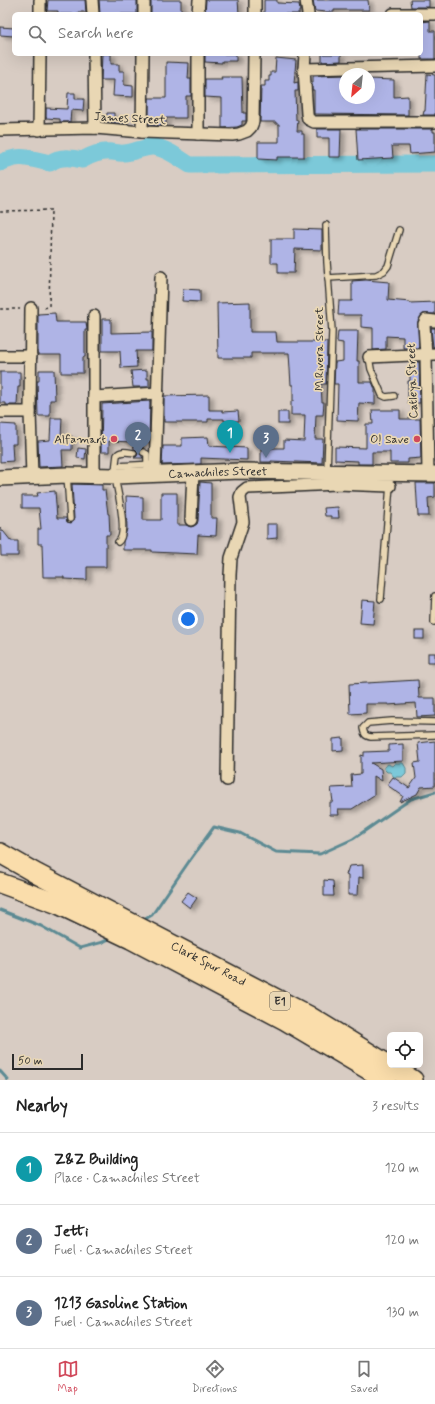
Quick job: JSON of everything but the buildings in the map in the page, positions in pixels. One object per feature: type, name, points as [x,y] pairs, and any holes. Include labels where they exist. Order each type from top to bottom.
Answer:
[{"type":"highway","name":"Clark Spur Road","points":[[0,853],[110,921],[308,1016],[413,1080]]},
{"type":"highway","name":"Clark Spur Road","points":[[0,883],[110,921]]},
{"type":"highway","name":"Clark Spur Road","points":[[137,934],[386,1080]]},
{"type":"street","points":[[40,0],[40,12]]},
{"type":"street","points":[[92,0],[93,12]]},
{"type":"street","points":[[144,0],[144,12]]},
{"type":"street","points":[[198,0],[198,12]]},
{"type":"street","points":[[255,0],[255,12]]},
{"type":"street","points":[[306,0],[308,12]]},
{"type":"street","points":[[423,14],[435,14]]},
{"type":"street","points":[[40,56],[40,130]]},
{"type":"street","points":[[94,56],[95,128]]},
{"type":"street","points":[[142,132],[143,56]]},
{"type":"street","points":[[198,56],[198,134]]},
{"type":"street","name":"James Street","points":[[0,130],[95,128],[142,132],[239,134],[247,131],[253,122],[254,56]]},
{"type":"street","points":[[305,56],[304,69],[308,119],[314,122],[435,122]]},
{"type":"street","points":[[304,69],[435,66]]},
{"type":"street","points":[[151,469],[158,393],[161,276]]},
{"type":"street","points":[[31,308],[30,412],[32,477]]},
{"type":"street","points":[[94,316],[94,476]]},
{"type":"street","name":"Catleya Street","points":[[431,474],[430,354],[424,322],[426,320],[435,320]]},
{"type":"street","points":[[369,357],[430,354]]},
{"type":"street","points":[[0,356],[31,356]]},
{"type":"street","points":[[94,396],[158,393]]},
{"type":"street","points":[[0,412],[30,412]]},
{"type":"street","name":"Camachiles Street","points":[[0,478],[67,475],[94,476],[116,471],[151,469],[193,472],[327,472],[391,480],[431,474]]},
{"type":"street","points":[[191,520],[193,472]]},
{"type":"street","points":[[227,780],[230,575],[231,558],[243,522],[240,497],[242,492],[247,488],[391,480]]},
{"type":"lane","name":"M.Rivera Street","points":[[326,225],[332,330],[327,472]]},
{"type":"lane","points":[[328,278],[376,275],[384,271],[388,266],[399,230]]},
{"type":"lane","points":[[369,357],[371,369],[382,395],[386,397],[394,396]]},
{"type":"lane","points":[[118,542],[122,537],[122,519],[116,471],[117,455],[118,452],[134,453]]},
{"type":"lane","points":[[143,452],[146,452],[147,454],[151,469]]},
{"type":"lane","points":[[67,475],[70,519]]},
{"type":"lane","points":[[381,599],[391,480]]},
{"type":"lane","points":[[434,622],[435,596]]},
{"type":"lane","points":[[435,722],[392,721],[368,723],[363,728],[364,734],[367,737],[435,735]]},
{"type":"path","points":[[0,211],[51,210],[49,307],[0,309]]},
{"type":"water","points":[[395,763],[403,763],[406,768],[406,773],[402,777],[394,777],[390,772],[387,772],[384,769],[384,767],[388,764],[392,766]]},
{"type":"waterway","points":[[0,163],[14,158],[25,158],[50,163],[57,159],[65,158],[82,160],[100,153],[128,153],[143,148],[154,147],[164,149],[190,165],[435,164]]},
{"type":"waterway","points":[[142,921],[152,915],[214,827],[240,833],[276,852],[320,854],[353,839],[411,799],[435,792]]},
{"type":"waterway","points":[[0,910],[41,926],[80,948],[103,942],[111,938]]},
{"type":"waterway","points":[[0,1071],[8,1080]]},
{"type":"place","name":"Alfamart","points":[[114,439]]},
{"type":"place","name":"O! Save","points":[[417,439]]},
{"type":"place","name":"Z&Z Building","points":[[230,453]]},
{"type":"place","name":"Jetti","points":[[138,455]]},
{"type":"place","name":"1213 Gasoline Station","points":[[266,458]]}]
